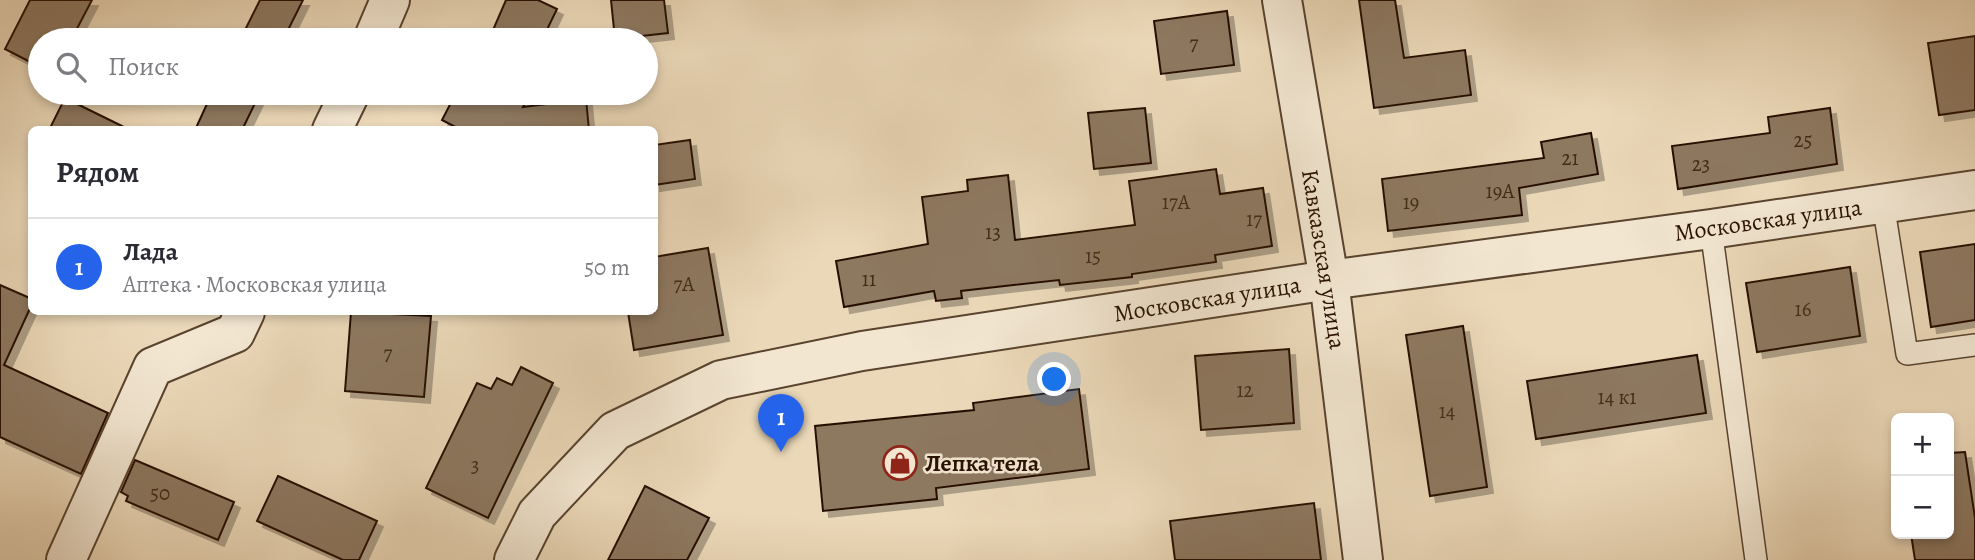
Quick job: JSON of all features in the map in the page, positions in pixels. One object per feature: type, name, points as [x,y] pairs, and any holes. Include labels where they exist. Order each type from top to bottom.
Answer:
[{"type":"street","points":[[378,28],[390,0]]},
{"type":"street","name":"Кавказская улица","points":[[1282,0],[1329,280],[1363,560]]},
{"type":"street","points":[[334,126],[344,105]]},
{"type":"street","name":"Московская улица","points":[[514,560],[537,514],[615,431],[722,380],[862,351],[1329,280],[1711,229],[1975,190]]},
{"type":"street","points":[[66,560],[153,367],[235,333],[244,315]]},
{"type":"lane","points":[[1883,203],[1908,354],[1975,345]]},
{"type":"lane","points":[[1711,229],[1756,560]]},
{"type":"building","points":[[30,0],[92,0],[77,28],[28,28],[28,61],[5,49]]},
{"type":"building","points":[[260,0],[303,0],[289,28],[246,28]]},
{"type":"building","points":[[506,0],[538,0],[557,9],[548,28],[494,28]]},
{"type":"building","points":[[611,0],[664,0],[668,33],[658,34],[658,28],[614,28]]},
{"type":"building","points":[[1359,0],[1395,0],[1404,58],[1465,50],[1471,95],[1374,108]]},
{"type":"building","points":[[1227,11],[1234,65],[1161,74],[1154,21]]},
{"type":"building","points":[[1975,36],[1975,110],[1939,115],[1928,43]]},
{"type":"building","points":[[62,105],[79,105],[122,126],[51,126]]},
{"type":"building","points":[[206,105],[254,105],[244,126],[197,126]]},
{"type":"building","points":[[450,105],[587,105],[589,126],[453,126],[442,120]]},
{"type":"building","points":[[1145,108],[1151,163],[1094,169],[1088,113]]},
{"type":"building","points":[[1830,108],[1837,164],[1678,189],[1672,146],[1770,133],[1768,117]]},
{"type":"building","points":[[1591,133],[1598,174],[1519,188],[1522,215],[1388,231],[1382,179],[1544,158],[1541,142]]},
{"type":"building","points":[[690,140],[695,179],[658,184],[658,144]]},
{"type":"building","points":[[1216,169],[1220,194],[1263,188],[1272,246],[1215,255],[1216,262],[1132,274],[1132,277],[1060,285],[1059,280],[961,291],[962,298],[936,301],[934,291],[844,307],[836,261],[928,244],[922,197],[968,191],[967,180],[1008,175],[1015,240],[1135,225],[1129,181]]},
{"type":"building","points":[[1975,244],[1975,320],[1931,327],[1920,252]]},
{"type":"building","points":[[708,248],[723,335],[634,350],[628,315],[658,315],[658,256]]},
{"type":"building","points":[[1850,267],[1860,336],[1757,352],[1746,283]]},
{"type":"building","points":[[0,285],[28,297],[28,313],[4,365],[108,413],[81,474],[0,437]]},
{"type":"building","points":[[351,315],[431,316],[424,397],[345,391]]},
{"type":"building","points":[[1463,326],[1487,487],[1430,496],[1406,335]]},
{"type":"building","points":[[1289,349],[1294,423],[1201,430],[1195,356]]},
{"type":"building","points":[[1697,355],[1706,413],[1536,439],[1527,381]]},
{"type":"building","points":[[521,367],[553,383],[488,518],[426,488],[477,383],[491,389],[497,378],[512,385]]},
{"type":"building","points":[[1079,389],[1089,469],[936,488],[937,499],[823,511],[815,426],[974,410],[973,403]]},
{"type":"building","points":[[1965,452],[1975,518],[1975,560],[1915,560],[1912,539],[1954,539],[1954,453]]},
{"type":"building","points":[[135,460],[234,502],[218,540],[126,501],[128,496],[121,492]]},
{"type":"building","points":[[278,476],[377,521],[359,560],[343,560],[257,521]]},
{"type":"building","points":[[645,486],[709,518],[687,560],[608,560]]},
{"type":"building","points":[[1314,503],[1321,560],[1175,560],[1170,521]]},
{"type":"place","name":"Лада","points":[[781,452]]},
{"type":"place","name":"Лепка тела","points":[[900,463]]}]
